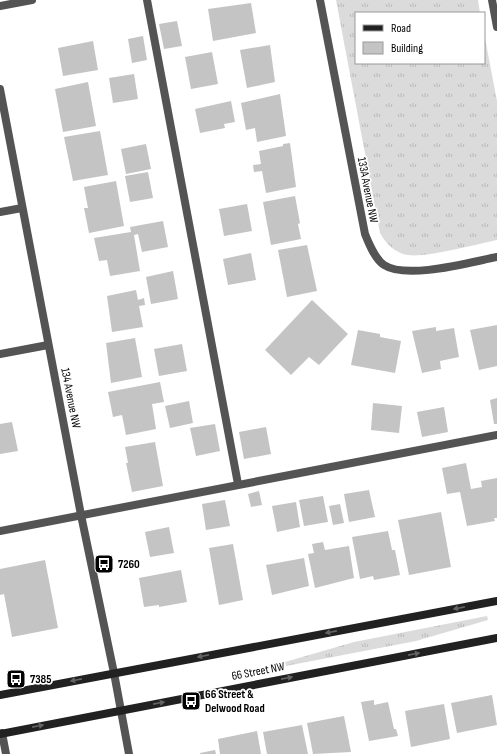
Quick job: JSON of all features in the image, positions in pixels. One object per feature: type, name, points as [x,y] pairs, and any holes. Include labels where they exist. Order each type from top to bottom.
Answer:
[{"type":"main road","name":"66 Street NW","points":[[0,695],[497,600]]},
{"type":"main road","name":"66 Street NW","points":[[1,734],[497,638]]},
{"type":"street","points":[[0,6],[32,0]]},
{"type":"street","points":[[147,0],[238,484]]},
{"type":"street","name":"133A Avenue NW","points":[[320,0],[365,234],[373,252],[384,265],[400,271],[419,272],[497,257]]},
{"type":"street","points":[[492,0],[497,27]]},
{"type":"street","name":"134 Avenue NW","points":[[0,92],[81,515],[114,673],[129,754]]},
{"type":"street","points":[[0,212],[22,208]]},
{"type":"street","points":[[0,354],[48,344]]},
{"type":"street","points":[[0,531],[497,435]]},
{"type":"street","points":[[1,734],[6,754]]},
{"type":"green space","points":[[336,0],[478,0],[480,12],[355,12],[355,64],[485,64],[485,38],[497,101],[497,240],[439,253],[408,255],[403,254],[391,247],[380,233]]},
{"type":"green space","points":[[487,616],[488,620],[416,641],[286,666],[285,662],[354,642]]},
{"type":"building","points":[[251,3],[256,33],[213,41],[208,9]]},
{"type":"building","points":[[177,21],[182,46],[164,49],[159,24]]},
{"type":"building","points":[[143,36],[147,60],[132,63],[128,39]]},
{"type":"building","points":[[93,41],[98,70],[63,76],[58,48]]},
{"type":"building","points":[[270,45],[275,82],[247,88],[240,50]]},
{"type":"building","points":[[212,52],[218,84],[191,89],[185,57]]},
{"type":"building","points":[[134,74],[138,99],[113,103],[109,78]]},
{"type":"building","points":[[88,82],[96,126],[63,132],[55,89]]},
{"type":"building","points":[[280,94],[286,136],[257,142],[255,128],[246,130],[241,103]]},
{"type":"building","points":[[231,101],[235,122],[224,124],[225,128],[200,133],[195,109]]},
{"type":"building","points":[[100,131],[108,175],[73,181],[64,137]]},
{"type":"building","points":[[290,143],[296,187],[266,193],[262,171],[254,172],[253,165],[261,164],[259,151]]},
{"type":"building","points":[[146,144],[151,169],[126,174],[121,149]]},
{"type":"building","points":[[148,172],[153,198],[130,202],[125,176]]},
{"type":"building","points":[[116,181],[124,226],[89,233],[84,208],[88,208],[84,187]]},
{"type":"building","points":[[295,196],[300,223],[298,224],[301,239],[271,245],[263,202]]},
{"type":"building","points":[[247,204],[252,231],[224,236],[219,209]]},
{"type":"building","points":[[163,221],[168,247],[142,252],[138,234],[134,235],[140,271],[110,276],[107,260],[99,261],[94,238],[131,232],[130,227]]},
{"type":"building","points":[[307,245],[317,291],[287,297],[278,250]]},
{"type":"building","points":[[251,253],[256,280],[228,285],[223,259]]},
{"type":"building","points":[[173,271],[178,299],[151,304],[146,277]]},
{"type":"building","points":[[136,290],[138,300],[144,298],[145,305],[139,306],[143,327],[112,332],[107,296]]},
{"type":"building","points":[[312,300],[348,334],[319,365],[309,357],[291,375],[265,350]]},
{"type":"building","points":[[497,325],[497,366],[479,370],[470,330]]},
{"type":"building","points":[[436,327],[436,331],[454,328],[459,357],[440,361],[441,369],[422,373],[412,331]]},
{"type":"building","points":[[358,330],[380,334],[380,337],[401,341],[395,373],[351,365]]},
{"type":"building","points":[[135,338],[142,377],[111,383],[106,343]]},
{"type":"building","points":[[182,344],[187,371],[159,376],[154,349]]},
{"type":"building","points":[[160,382],[164,402],[152,404],[156,429],[126,435],[122,415],[113,417],[108,392]]},
{"type":"building","points":[[497,398],[497,424],[494,424],[490,400]]},
{"type":"building","points":[[189,401],[193,423],[170,428],[165,406]]},
{"type":"building","points":[[373,403],[402,406],[399,433],[371,430]]},
{"type":"building","points":[[444,407],[448,432],[422,437],[417,412]]},
{"type":"building","points":[[12,422],[18,451],[0,454],[0,424]]},
{"type":"building","points":[[215,424],[220,451],[196,456],[190,428]]},
{"type":"building","points":[[266,427],[271,454],[244,459],[239,432]]},
{"type":"building","points":[[155,442],[163,486],[132,492],[126,463],[128,463],[125,447]]},
{"type":"building","points":[[466,463],[471,489],[482,487],[481,481],[497,478],[497,518],[494,518],[495,521],[467,526],[460,492],[447,494],[442,468]]},
{"type":"building","points":[[369,490],[375,517],[349,522],[344,494]]},
{"type":"building","points":[[259,491],[262,505],[251,507],[248,494]]},
{"type":"building","points":[[323,496],[328,522],[304,526],[299,500]]},
{"type":"building","points":[[225,500],[230,526],[206,530],[202,504]]},
{"type":"building","points":[[296,502],[300,527],[277,532],[272,506]]},
{"type":"building","points":[[340,504],[344,523],[333,525],[329,506]]},
{"type":"building","points":[[441,512],[451,567],[409,575],[398,520]]},
{"type":"building","points":[[169,527],[174,553],[150,557],[145,532]]},
{"type":"building","points":[[388,531],[392,550],[395,550],[400,575],[374,580],[373,576],[360,579],[352,537]]},
{"type":"building","points":[[323,542],[325,550],[349,546],[354,578],[315,588],[308,554],[314,553],[312,544]]},
{"type":"building","points":[[233,544],[243,600],[219,605],[209,548]]},
{"type":"building","points":[[304,558],[309,586],[272,595],[266,565]]},
{"type":"building","points":[[45,560],[58,628],[12,637],[4,594],[0,595],[0,569]]},
{"type":"building","points":[[181,570],[187,602],[159,607],[159,605],[144,607],[139,578]]},
{"type":"building","points":[[492,695],[497,725],[457,733],[451,703]]},
{"type":"building","points":[[374,700],[374,705],[388,702],[394,729],[396,729],[398,736],[369,741],[361,702]]},
{"type":"building","points":[[444,704],[450,739],[411,747],[405,711]]},
{"type":"building","points":[[344,716],[351,752],[313,754],[307,723]]},
{"type":"building","points":[[302,725],[308,754],[267,754],[263,732]]},
{"type":"building","points":[[257,731],[261,754],[220,754],[218,739]]},
{"type":"building","points":[[215,750],[216,754],[200,754],[200,753]]},
{"type":"place","name":"7260","points":[[104,564]]},
{"type":"place","name":"7385","points":[[16,679]]},
{"type":"place","name":"66 Street & Delwood Road","points":[[191,701]]}]
